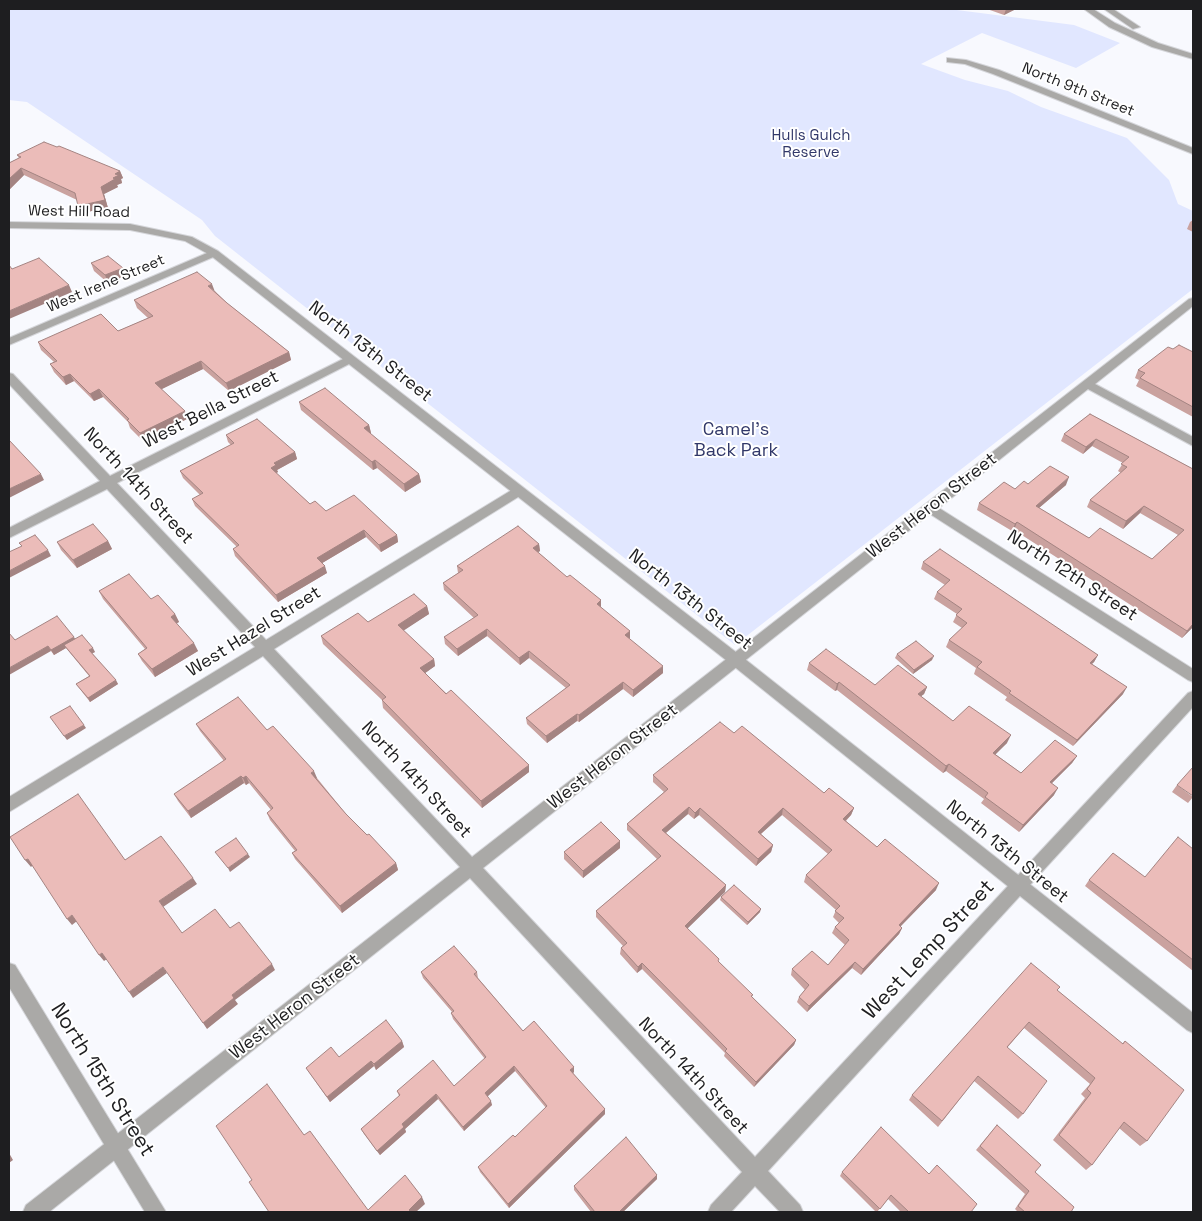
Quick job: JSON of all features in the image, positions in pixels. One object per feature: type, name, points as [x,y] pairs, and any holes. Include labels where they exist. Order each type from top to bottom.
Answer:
[{"type":"street","points":[[1088,9],[1112,24],[1155,45],[1193,57]]},
{"type":"street","points":[[1108,9],[1154,36],[1193,48]]},
{"type":"street","name":"North 9th Street","points":[[950,60],[966,62],[996,72],[1193,151]]},
{"type":"street","name":"West Hill Road","points":[[9,225],[130,227],[149,230]]},
{"type":"street","name":"North 13th Street","points":[[149,230],[188,239],[214,253],[736,660],[1193,1024]]},
{"type":"street","name":"West Irene Street","points":[[9,342],[214,253]]},
{"type":"street","name":"West Heron Street","points":[[33,1212],[1193,301]]},
{"type":"street","name":"West Bella Street","points":[[9,533],[349,360]]},
{"type":"street","name":"North 14th Street","points":[[9,377],[793,1212]]},
{"type":"street","points":[[1087,384],[1193,442]]},
{"type":"street","name":"West Hazel Street","points":[[9,805],[519,491]]},
{"type":"street","name":"North 12th Street","points":[[930,508],[1193,676]]},
{"type":"street","name":"West Lemp Street","points":[[718,1212],[1193,697]]},
{"type":"street","name":"North 15th Street","points":[[9,971],[156,1212]]},
{"type":"green space","points":[[9,9],[949,9],[1074,25],[1120,43],[1076,68],[982,33],[921,64],[965,80],[1008,91],[1041,107],[1127,138],[1169,180],[1178,204],[1193,211],[1193,289],[735,645],[215,236],[202,220],[27,102],[9,100]]},
{"type":"building","points":[[44,142],[59,146],[120,171],[115,174],[119,175],[113,178],[115,179],[101,187],[105,200],[78,206],[75,193],[21,168],[9,179],[9,163],[21,157],[17,155]]},
{"type":"building","points":[[108,256],[123,268],[105,275],[91,263]]},
{"type":"building","points":[[39,258],[69,285],[9,311],[9,265],[12,269]]},
{"type":"building","points":[[197,272],[212,284],[208,286],[227,303],[289,352],[226,383],[201,361],[155,383],[185,411],[140,433],[99,389],[90,394],[70,374],[63,377],[50,364],[57,361],[38,342],[101,314],[118,331],[153,316],[134,300]]},
{"type":"building","points":[[1179,345],[1193,352],[1193,407],[1140,378],[1145,373],[1138,370],[1168,347],[1173,349]]},
{"type":"building","points":[[325,388],[369,425],[364,428],[419,474],[404,484],[375,460],[372,462],[299,402]]},
{"type":"building","points":[[1090,414],[1193,469],[1193,624],[1187,631],[1017,522],[1015,524],[979,503],[1004,482],[1015,489],[1024,481],[1028,484],[1050,466],[1069,477],[1036,506],[1089,538],[1100,528],[1152,559],[1184,530],[1144,506],[1126,521],[1090,500],[1127,467],[1121,464],[1129,457],[1096,439],[1086,447],[1064,434]]},
{"type":"building","points":[[257,419],[295,452],[274,463],[276,465],[271,468],[310,504],[315,501],[326,511],[354,495],[397,535],[379,545],[364,530],[317,558],[325,566],[276,595],[233,549],[239,545],[192,499],[203,493],[180,471],[234,443],[226,435]]},
{"type":"building","points":[[9,440],[41,474],[9,489]]},
{"type":"building","points":[[93,524],[108,541],[73,560],[57,542]]},
{"type":"building","points":[[518,526],[539,544],[533,548],[567,577],[570,575],[601,600],[597,604],[630,631],[625,635],[663,666],[633,690],[623,682],[579,715],[577,714],[546,736],[526,718],[570,685],[529,651],[519,658],[487,629],[457,649],[444,637],[478,615],[443,583],[463,570],[457,566]]},
{"type":"building","points":[[35,535],[48,550],[9,571],[9,552],[22,546],[19,543]]},
{"type":"building","points":[[940,549],[1098,655],[1090,663],[1127,687],[1077,740],[1009,693],[1011,691],[977,667],[982,662],[949,640],[967,623],[956,615],[962,609],[937,592],[950,580],[923,562]]},
{"type":"building","points":[[129,574],[151,599],[158,595],[175,614],[171,617],[194,643],[152,669],[138,654],[147,648],[99,591]]},
{"type":"building","points":[[414,594],[427,606],[398,625],[434,659],[420,668],[446,694],[451,690],[529,765],[481,801],[382,700],[386,697],[321,636],[358,613],[368,622]]},
{"type":"building","points":[[57,616],[74,637],[51,650],[48,646],[9,668],[9,633],[15,640]]},
{"type":"building","points":[[82,635],[93,648],[89,650],[116,680],[88,698],[76,684],[90,676],[64,645]]},
{"type":"building","points":[[916,641],[934,656],[914,670],[897,654]]},
{"type":"building","points":[[826,649],[875,685],[898,665],[927,687],[918,694],[953,721],[969,706],[1011,735],[993,753],[1021,773],[1055,740],[1077,756],[1050,782],[1058,788],[1023,825],[985,797],[988,793],[949,764],[946,766],[839,682],[837,684],[809,663]]},
{"type":"building","points":[[238,697],[267,730],[273,726],[314,771],[311,773],[346,814],[367,835],[369,834],[396,863],[340,906],[292,853],[297,850],[267,813],[273,808],[246,776],[243,778],[241,776],[188,811],[174,794],[226,759],[196,724]]},
{"type":"building","points":[[70,706],[84,725],[64,736],[50,717]]},
{"type":"building","points":[[720,722],[734,733],[742,726],[824,793],[829,788],[854,808],[843,819],[877,847],[885,839],[939,883],[899,925],[902,928],[863,969],[855,962],[809,1006],[799,997],[809,985],[792,969],[812,951],[828,965],[849,940],[835,927],[844,918],[835,911],[840,906],[806,875],[832,850],[783,808],[758,832],[773,845],[758,859],[700,808],[695,813],[689,807],[662,830],[726,885],[685,926],[753,995],[751,996],[796,1040],[756,1082],[725,1051],[727,1049],[642,963],[638,967],[621,948],[627,943],[596,911],[661,856],[627,824],[668,789],[653,775]]},
{"type":"building","points":[[1193,767],[1193,796],[1177,785]]},
{"type":"building","points":[[78,794],[125,860],[161,836],[193,878],[159,901],[182,933],[215,909],[230,928],[239,922],[272,964],[232,995],[234,998],[203,1023],[163,967],[129,992],[102,953],[99,955],[72,915],[67,919],[28,859],[25,860],[10,837]]},
{"type":"building","points":[[601,822],[620,841],[583,871],[564,852]]},
{"type":"building","points":[[1178,837],[1193,849],[1193,960],[1089,880],[1113,853],[1145,877]]},
{"type":"building","points":[[236,838],[248,854],[228,868],[215,852]]},
{"type":"building","points":[[734,885],[761,909],[748,922],[721,897]]},
{"type":"building","points":[[454,946],[477,972],[474,974],[523,1031],[534,1021],[574,1067],[570,1070],[605,1109],[508,1204],[478,1167],[513,1135],[515,1137],[547,1106],[514,1066],[485,1093],[491,1101],[463,1127],[436,1094],[402,1124],[404,1127],[377,1151],[361,1129],[400,1095],[397,1091],[433,1060],[454,1086],[486,1057],[451,1013],[454,1011],[421,972]]},
{"type":"building","points":[[1031,963],[1060,987],[1057,990],[1123,1044],[1125,1041],[1184,1090],[1147,1141],[1124,1122],[1092,1165],[1059,1135],[1091,1093],[1087,1089],[1095,1078],[1029,1022],[1007,1047],[1047,1081],[1023,1114],[978,1076],[942,1121],[912,1095]]},
{"type":"building","points":[[386,1020],[402,1041],[374,1064],[371,1061],[327,1097],[306,1068],[331,1047],[339,1057]]},
{"type":"building","points":[[267,1084],[304,1135],[310,1131],[368,1210],[405,1175],[422,1197],[409,1210],[411,1212],[269,1212],[249,1182],[252,1180],[216,1126]]},
{"type":"building","points":[[997,1125],[1041,1165],[1035,1172],[1074,1207],[1071,1212],[1025,1212],[1018,1206],[1029,1191],[980,1146]]},
{"type":"building","points":[[881,1127],[929,1174],[937,1165],[977,1204],[971,1212],[909,1212],[891,1195],[880,1209],[842,1172]]},
{"type":"building","points":[[626,1137],[657,1175],[619,1212],[595,1212],[574,1186]]},
{"type":"park label","name":"Hulls Gulch Reserve","points":[[811,144]]},
{"type":"park label","name":"Camel's Back Park","points":[[736,440]]}]
